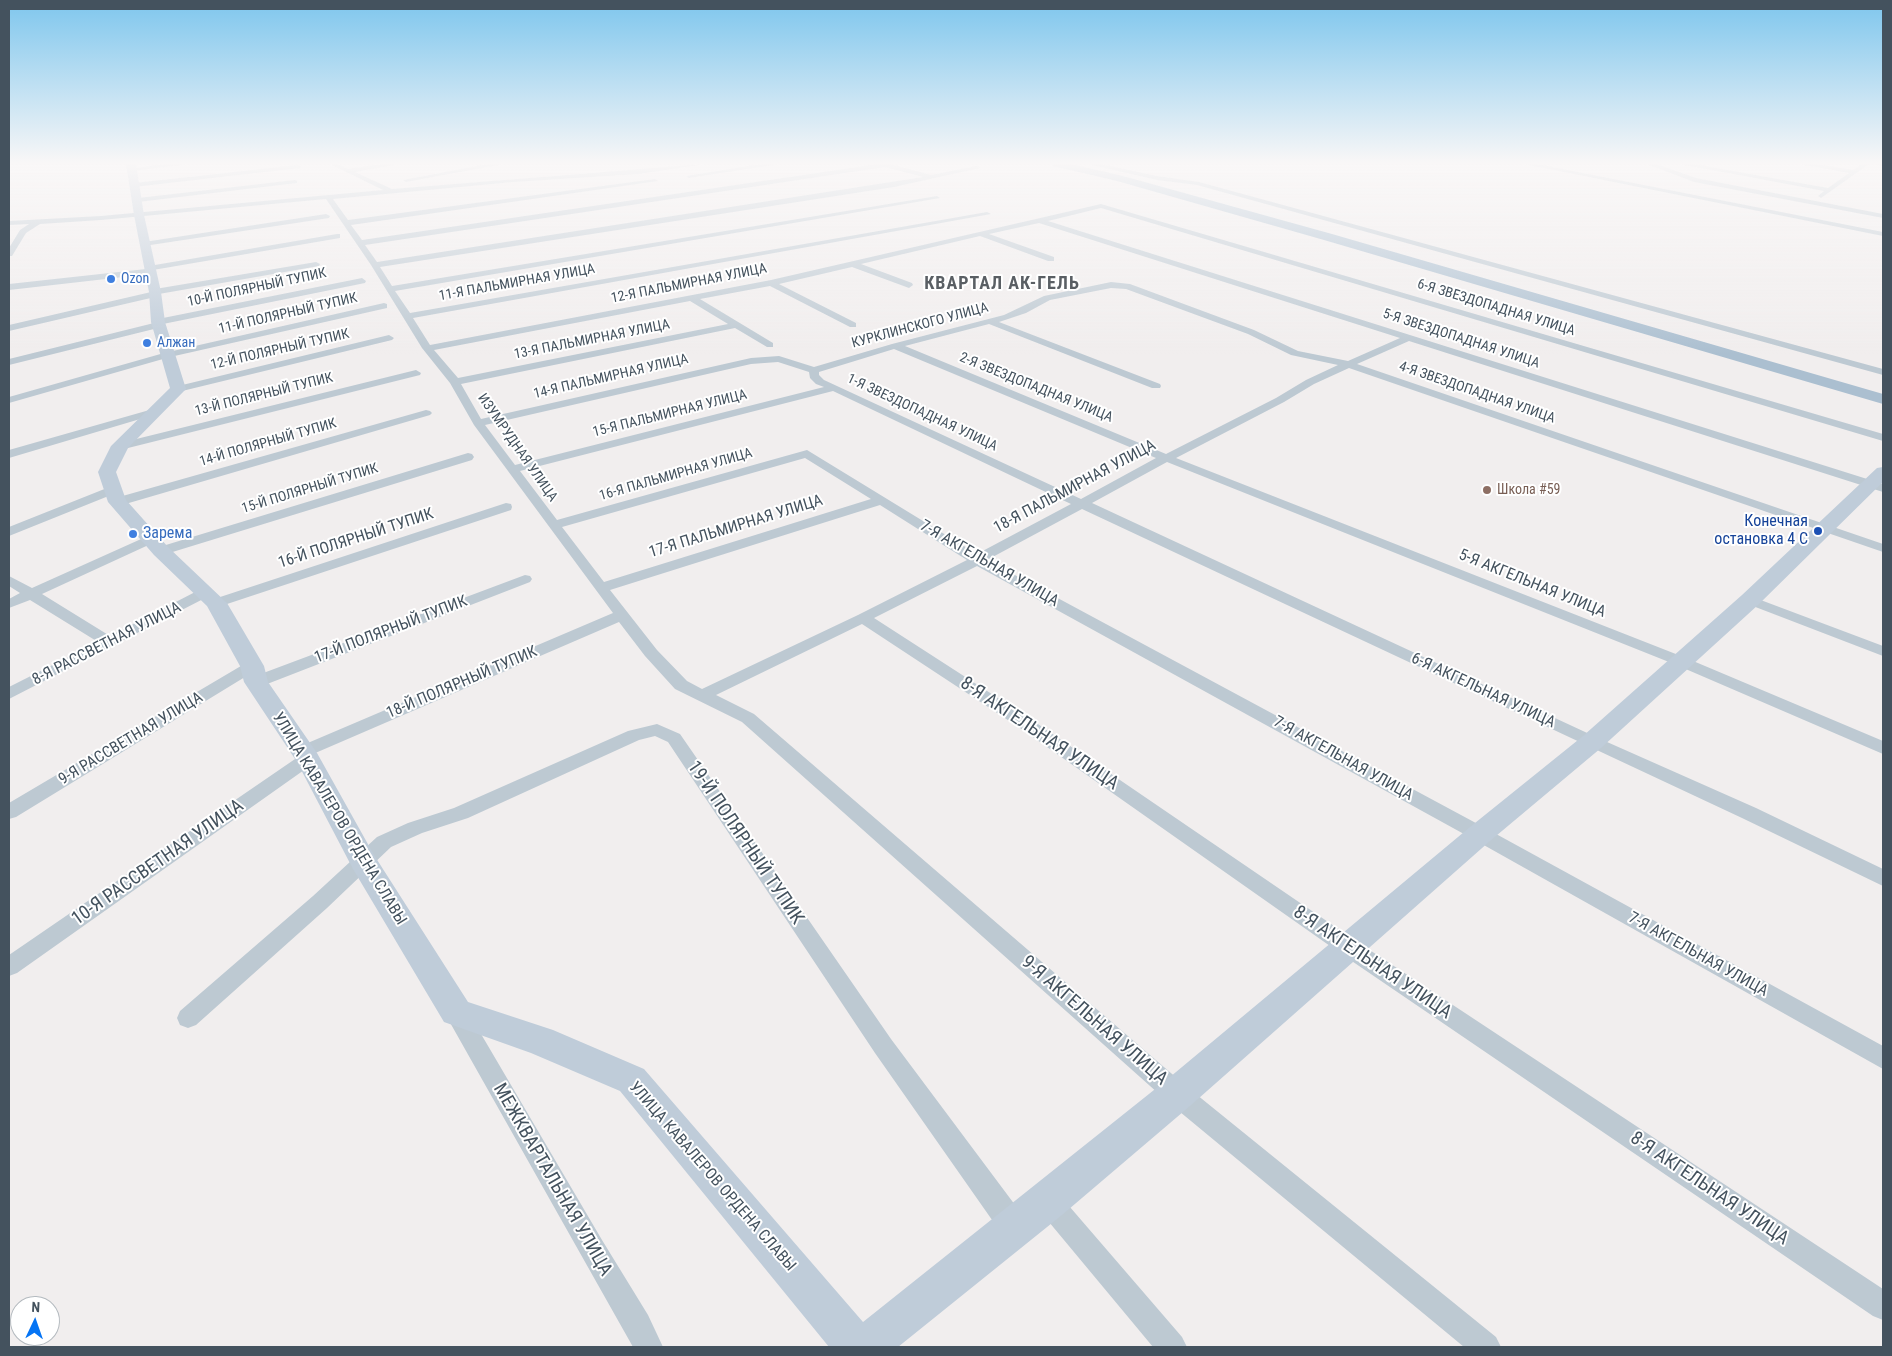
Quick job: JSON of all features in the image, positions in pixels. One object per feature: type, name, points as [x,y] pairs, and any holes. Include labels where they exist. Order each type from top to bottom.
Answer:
[{"type":"main road","points":[[1294,227],[1883,399]]},
{"type":"main road","points":[[1312,227],[1883,393]]},
{"type":"street","points":[[9,254],[23,232],[30,227]]},
{"type":"street","points":[[117,227],[337,236]]},
{"type":"street","points":[[9,287],[143,229],[167,227]]},
{"type":"street","name":"ИЗУМРУДНАЯ УЛИЦА","points":[[349,227],[427,348],[455,382],[478,423],[553,525],[651,653],[681,685],[703,695]]},
{"type":"street","points":[[360,243],[464,227]]},
{"type":"street","points":[[375,265],[617,227]]},
{"type":"street","points":[[390,289],[761,227]]},
{"type":"street","name":"11-Я ПАЛЬМИРНАЯ УЛИЦА","points":[[407,316],[911,227]]},
{"type":"street","name":"12-Я ПАЛЬМИРНАЯ УЛИЦА","points":[[427,348],[771,283],[1011,227]]},
{"type":"street","name":"5-Я ЗВЕЗДОПАДНАЯ УЛИЦА","points":[[1065,227],[1409,337],[1879,481]]},
{"type":"street","name":"6-Я ЗВЕЗДОПАДНАЯ УЛИЦА","points":[[1174,227],[1883,438]]},
{"type":"street","points":[[1357,227],[1883,372]]},
{"type":"street","points":[[1849,227],[1883,234]]},
{"type":"street","points":[[115,496],[107,472],[120,446],[178,389],[158,324],[143,229]]},
{"type":"street","points":[[9,328],[143,229],[316,264]]},
{"type":"street","points":[[983,234],[1051,259]]},
{"type":"street","points":[[855,265],[909,285]]},
{"type":"street","name":"10-Й ПОЛЯРНЫЙ ТУПИК","points":[[9,362],[158,324],[362,281]]},
{"type":"street","points":[[771,283],[853,325]]},
{"type":"street","name":"КУРКЛИНСКОГО УЛИЦА","points":[[814,370],[1023,311],[1047,298],[1119,285]]},
{"type":"street","name":"4-Я ЗВЕЗДОПАДНАЯ УЛИЦА","points":[[1119,285],[1251,332],[1295,353],[1348,364],[1826,528]]},
{"type":"street","points":[[692,298],[770,345]]},
{"type":"street","name":"11-Й ПОЛЯРНЫЙ ТУПИК","points":[[9,400],[168,355],[384,306]]},
{"type":"street","points":[[989,321],[1156,386]]},
{"type":"street","name":"13-Я ПАЛЬМИРНАЯ УЛИЦА","points":[[455,382],[735,325]]},
{"type":"street","name":"18-Я ПАЛЬМИРНАЯ УЛИЦА","points":[[703,695],[863,618],[976,560],[1166,458],[1280,400],[1310,382],[1409,337]]},
{"type":"street","name":"12-Й ПОЛЯРНЫЙ ТУПИК","points":[[178,389],[389,338]]},
{"type":"street","name":"2-Я ЗВЕЗДОПАДНАЯ УЛИЦА","points":[[895,346],[1166,458]]},
{"type":"street","name":"1-Я ЗВЕЗДОПАДНАЯ УЛИЦА","points":[[751,360],[779,359],[814,370],[814,376],[820,382],[1083,504]]},
{"type":"street","name":"14-Я ПАЛЬМИРНАЯ УЛИЦА","points":[[478,423],[751,360]]},
{"type":"street","name":"13-Й ПОЛЯРНЫЙ ТУПИК","points":[[120,446],[416,373]]},
{"type":"street","name":"15-Я ПАЛЬМИРНАЯ УЛИЦА","points":[[513,469],[834,388]]},
{"type":"street","points":[[9,454],[153,412]]},
{"type":"street","name":"14-Й ПОЛЯРНЫЙ ТУПИК","points":[[9,532],[115,496],[426,413]]},
{"type":"street","name":"7-Я АКГЕЛЬНАЯ УЛИЦА","points":[[807,454],[976,560],[1480,834],[1883,1058]]},
{"type":"street","name":"16-Я ПАЛЬМИРНАЯ УЛИЦА","points":[[553,525],[807,454]]},
{"type":"street","name":"15-Й ПОЛЯРНЫЙ ТУПИК","points":[[156,545],[468,457]]},
{"type":"street","name":"5-Я АКГЕЛЬНАЯ УЛИЦА","points":[[1166,458],[1680,661],[1883,748]]},
{"type":"street","points":[[865,1347],[1048,1201],[1177,1094],[1480,834],[1592,742],[1879,481]]},
{"type":"street","name":"УЛИЦА КАВАЛЕРОВ ОРДЕНА СЛАВЫ","points":[[115,496],[156,545],[210,598],[332,801],[363,861],[456,1012],[541,1040],[632,1080],[856,1347]]},
{"type":"street","name":"17-Я ПАЛЬМИРНАЯ УЛИЦА","points":[[601,588],[882,500]]},
{"type":"street","name":"6-Я АКГЕЛЬНАЯ УЛИЦА","points":[[1083,504],[1592,742],[1749,813],[1883,878]]},
{"type":"street","name":"16-Й ПОЛЯРНЫЙ ТУПИК","points":[[210,598],[506,507]]},
{"type":"street","points":[[1826,528],[1883,548]]},
{"type":"street","points":[[9,604],[156,545]]},
{"type":"street","name":"17-Й ПОЛЯРНЫЙ ТУПИК","points":[[254,674],[525,579]]},
{"type":"street","points":[[9,580],[30,595],[109,642]]},
{"type":"street","name":"8-Я РАССВЕТНАЯ УЛИЦА","points":[[9,694],[109,642],[210,598]]},
{"type":"street","points":[[1750,600],[1883,651]]},
{"type":"street","name":"18-Й ПОЛЯРНЫЙ ТУПИК","points":[[305,755],[622,615]]},
{"type":"street","name":"8-Я АКГЕЛЬНАЯ УЛИЦА","points":[[863,618],[1026,724],[1348,947],[1883,1306]]},
{"type":"street","name":"9-Я РАССВЕТНАЯ УЛИЦА","points":[[9,812],[254,674]]},
{"type":"street","name":"9-Я АКГЕЛЬНАЯ УЛИЦА","points":[[703,695],[748,718],[1177,1094],[1486,1347]]},
{"type":"street","name":"19-Й ПОЛЯРНЫЙ ТУПИК","points":[[188,1018],[320,902],[384,842],[415,828],[461,813],[634,735],[657,730],[674,738],[884,1046],[1014,1227]]},
{"type":"street","name":"10-Я РАССВЕТНАЯ УЛИЦА","points":[[9,967],[305,755]]},
{"type":"street","name":"МЕЖКВАРТАЛЬНАЯ УЛИЦА","points":[[456,1012],[592,1250],[638,1325],[648,1347]]},
{"type":"street","points":[[1048,1201],[1172,1347]]},
{"type":"place","name":"Ozon","points":[[111,279]]},
{"type":"place","name":"Алжан","points":[[147,343]]},
{"type":"place","name":"Школа #59","points":[[1487,490]]},
{"type":"place","name":"Конечная остановка 4 С","points":[[1818,531]]},
{"type":"place","name":"Зарема","points":[[133,534]]},
{"type":"district","name":"КВАРТАЛ АК-ГЕЛЬ","points":[[1002,284]]}]
